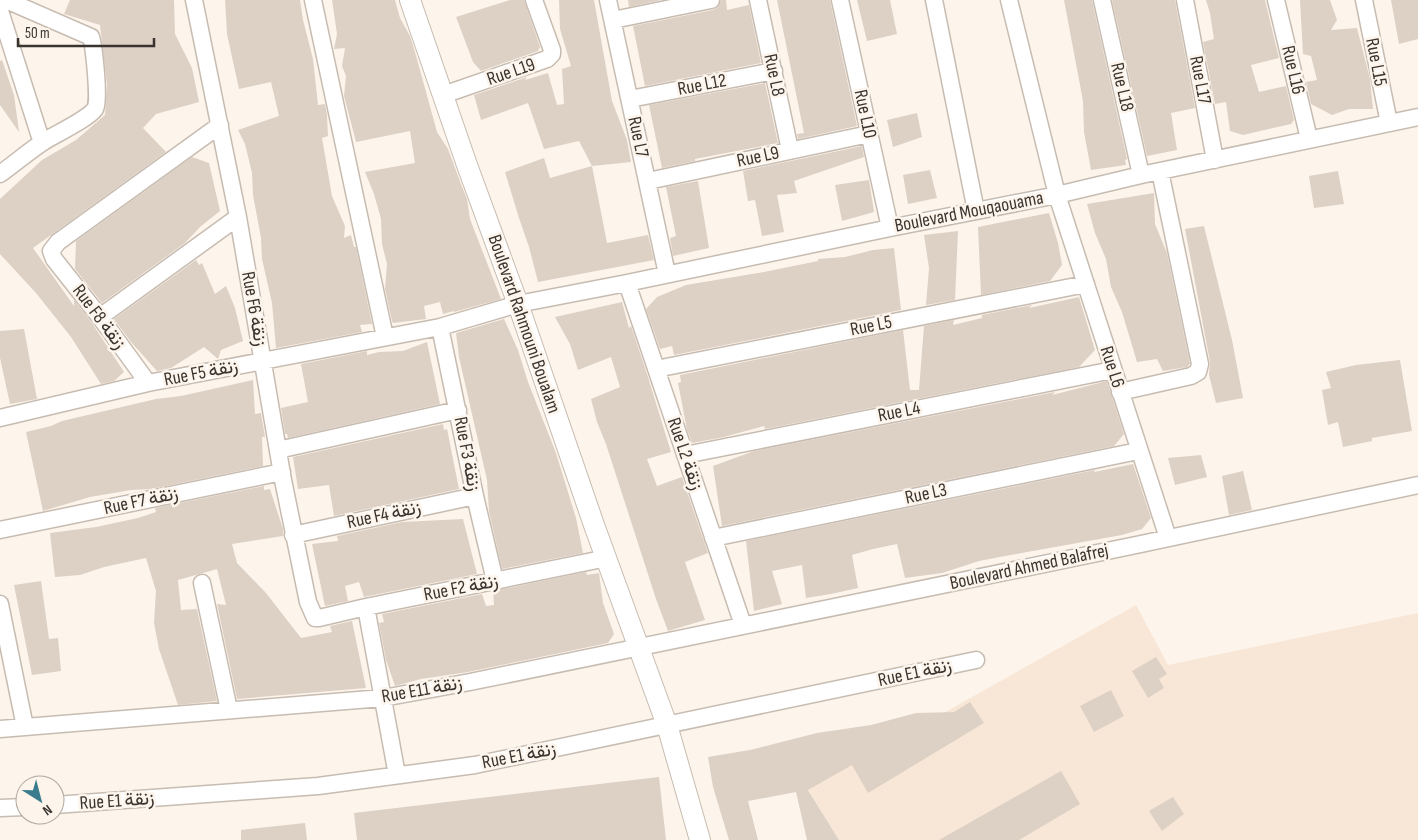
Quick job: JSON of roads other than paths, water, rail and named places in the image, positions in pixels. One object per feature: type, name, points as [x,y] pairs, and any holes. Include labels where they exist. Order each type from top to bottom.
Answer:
[{"type":"street","points":[[0,174],[42,143],[84,118],[95,109],[97,100],[94,46],[90,37],[6,0]]},
{"type":"street","name":"Rue F6 زنقة","points":[[194,0],[238,217],[294,535],[308,602],[315,618]]},
{"type":"street","points":[[313,0],[385,338]]},
{"type":"street","name":"Boulevard Rahmouni Boualam","points":[[410,0],[640,647]]},
{"type":"street","name":"Rue L19","points":[[443,95],[547,59],[552,54],[534,0]]},
{"type":"street","name":"Rue L7","points":[[608,0],[667,274]]},
{"type":"street","points":[[613,20],[711,0]]},
{"type":"street","name":"Rue L8","points":[[758,0],[790,150]]},
{"type":"street","name":"Rue L10","points":[[840,0],[890,228]]},
{"type":"street","points":[[934,0],[976,211]]},
{"type":"street","name":"Rue L6","points":[[1009,0],[1058,195],[1138,450],[1168,538]]},
{"type":"street","name":"Rue L18","points":[[1102,0],[1141,175]]},
{"type":"street","name":"Rue L17","points":[[1185,0],[1214,160]]},
{"type":"street","name":"Rue L16","points":[[1276,0],[1309,139]]},
{"type":"street","name":"Rue L15","points":[[1364,0],[1389,123]]},
{"type":"street","points":[[0,12],[42,143]]},
{"type":"street","name":"Rue L12","points":[[630,99],[774,71]]},
{"type":"street","name":"Boulevard Mouqaouama","points":[[518,304],[1058,195],[1141,175],[1418,117]]},
{"type":"street","name":"Rue F8 زنقة","points":[[148,383],[100,317],[54,259],[51,251],[58,242],[220,125]]},
{"type":"street","name":"Rue L9","points":[[648,181],[869,134]]},
{"type":"street","points":[[1120,392],[1191,376],[1198,372],[1200,364],[1160,172]]},
{"type":"street","points":[[100,317],[238,217]]},
{"type":"street","name":"Rue L2 زنقة","points":[[627,283],[743,625]]},
{"type":"street","name":"Rue L5","points":[[656,369],[1086,284]]},
{"type":"street","name":"Rue F5 زنقة","points":[[0,418],[148,383],[440,327],[518,304]]},
{"type":"street","name":"Rue F3 زنقة","points":[[440,327],[475,496],[495,581]]},
{"type":"street","name":"Rue L4","points":[[685,455],[1113,370]]},
{"type":"street","points":[[278,450],[458,410]]},
{"type":"street","name":"Rue L3","points":[[713,538],[1138,450]]},
{"type":"street","name":"Rue F7 زنقة","points":[[0,530],[282,472]]},
{"type":"street","name":"Boulevard Ahmed Balafrej","points":[[640,647],[1418,485]]},
{"type":"street","name":"Rue F4 زنقة","points":[[294,535],[475,496]]},
{"type":"street","name":"Rue F2 زنقة","points":[[315,618],[607,558]]},
{"type":"street","points":[[202,584],[229,710]]},
{"type":"street","points":[[0,604],[26,726]]},
{"type":"street","points":[[366,607],[397,775]]},
{"type":"street","points":[[640,647],[667,725],[700,840]]},
{"type":"street","name":"Rue E11 زنقة","points":[[0,728],[383,698],[640,647]]},
{"type":"street","name":"Rue E1 زنقة","points":[[65,804],[318,786],[475,765],[976,660]]},
{"type":"street","points":[[0,808],[15,807]]}]
